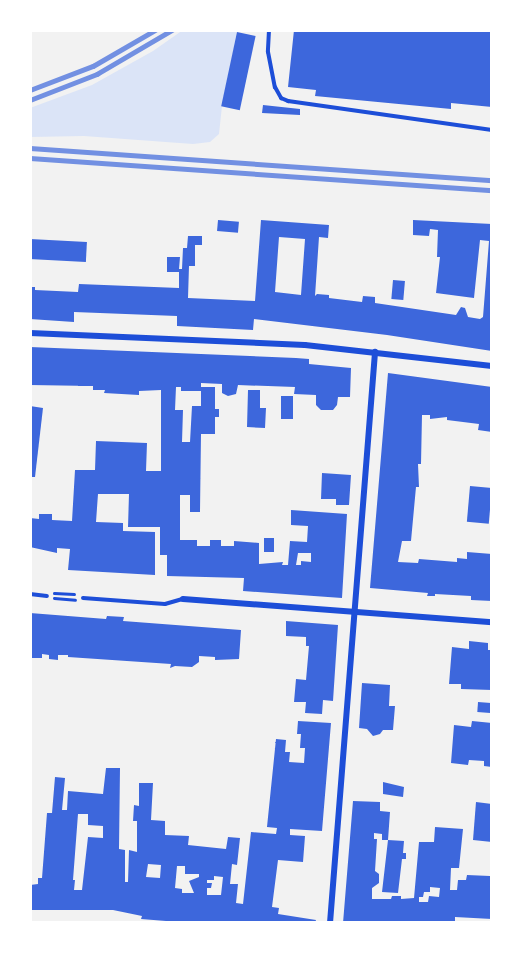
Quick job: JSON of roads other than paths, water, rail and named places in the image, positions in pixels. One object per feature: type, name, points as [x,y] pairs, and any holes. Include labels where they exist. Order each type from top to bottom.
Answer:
[{"type":"street","points":[[30,333],[305,345],[492,366]]},
{"type":"street","points":[[330,923],[375,352]]},
{"type":"street","points":[[183,599],[492,622]]},
{"type":"lane","points":[[269,30],[268,51],[274,87],[281,98],[288,101],[492,130]]},
{"type":"lane","points":[[30,594],[47,596]]},
{"type":"lane","points":[[83,598],[165,604],[183,599]]},
{"type":"railway","points":[[30,90],[93,66],[155,30]]},
{"type":"railway","points":[[30,100],[97,74],[172,30]]},
{"type":"railway","points":[[30,148],[492,180]]},
{"type":"railway","points":[[30,158],[492,190]]}]
